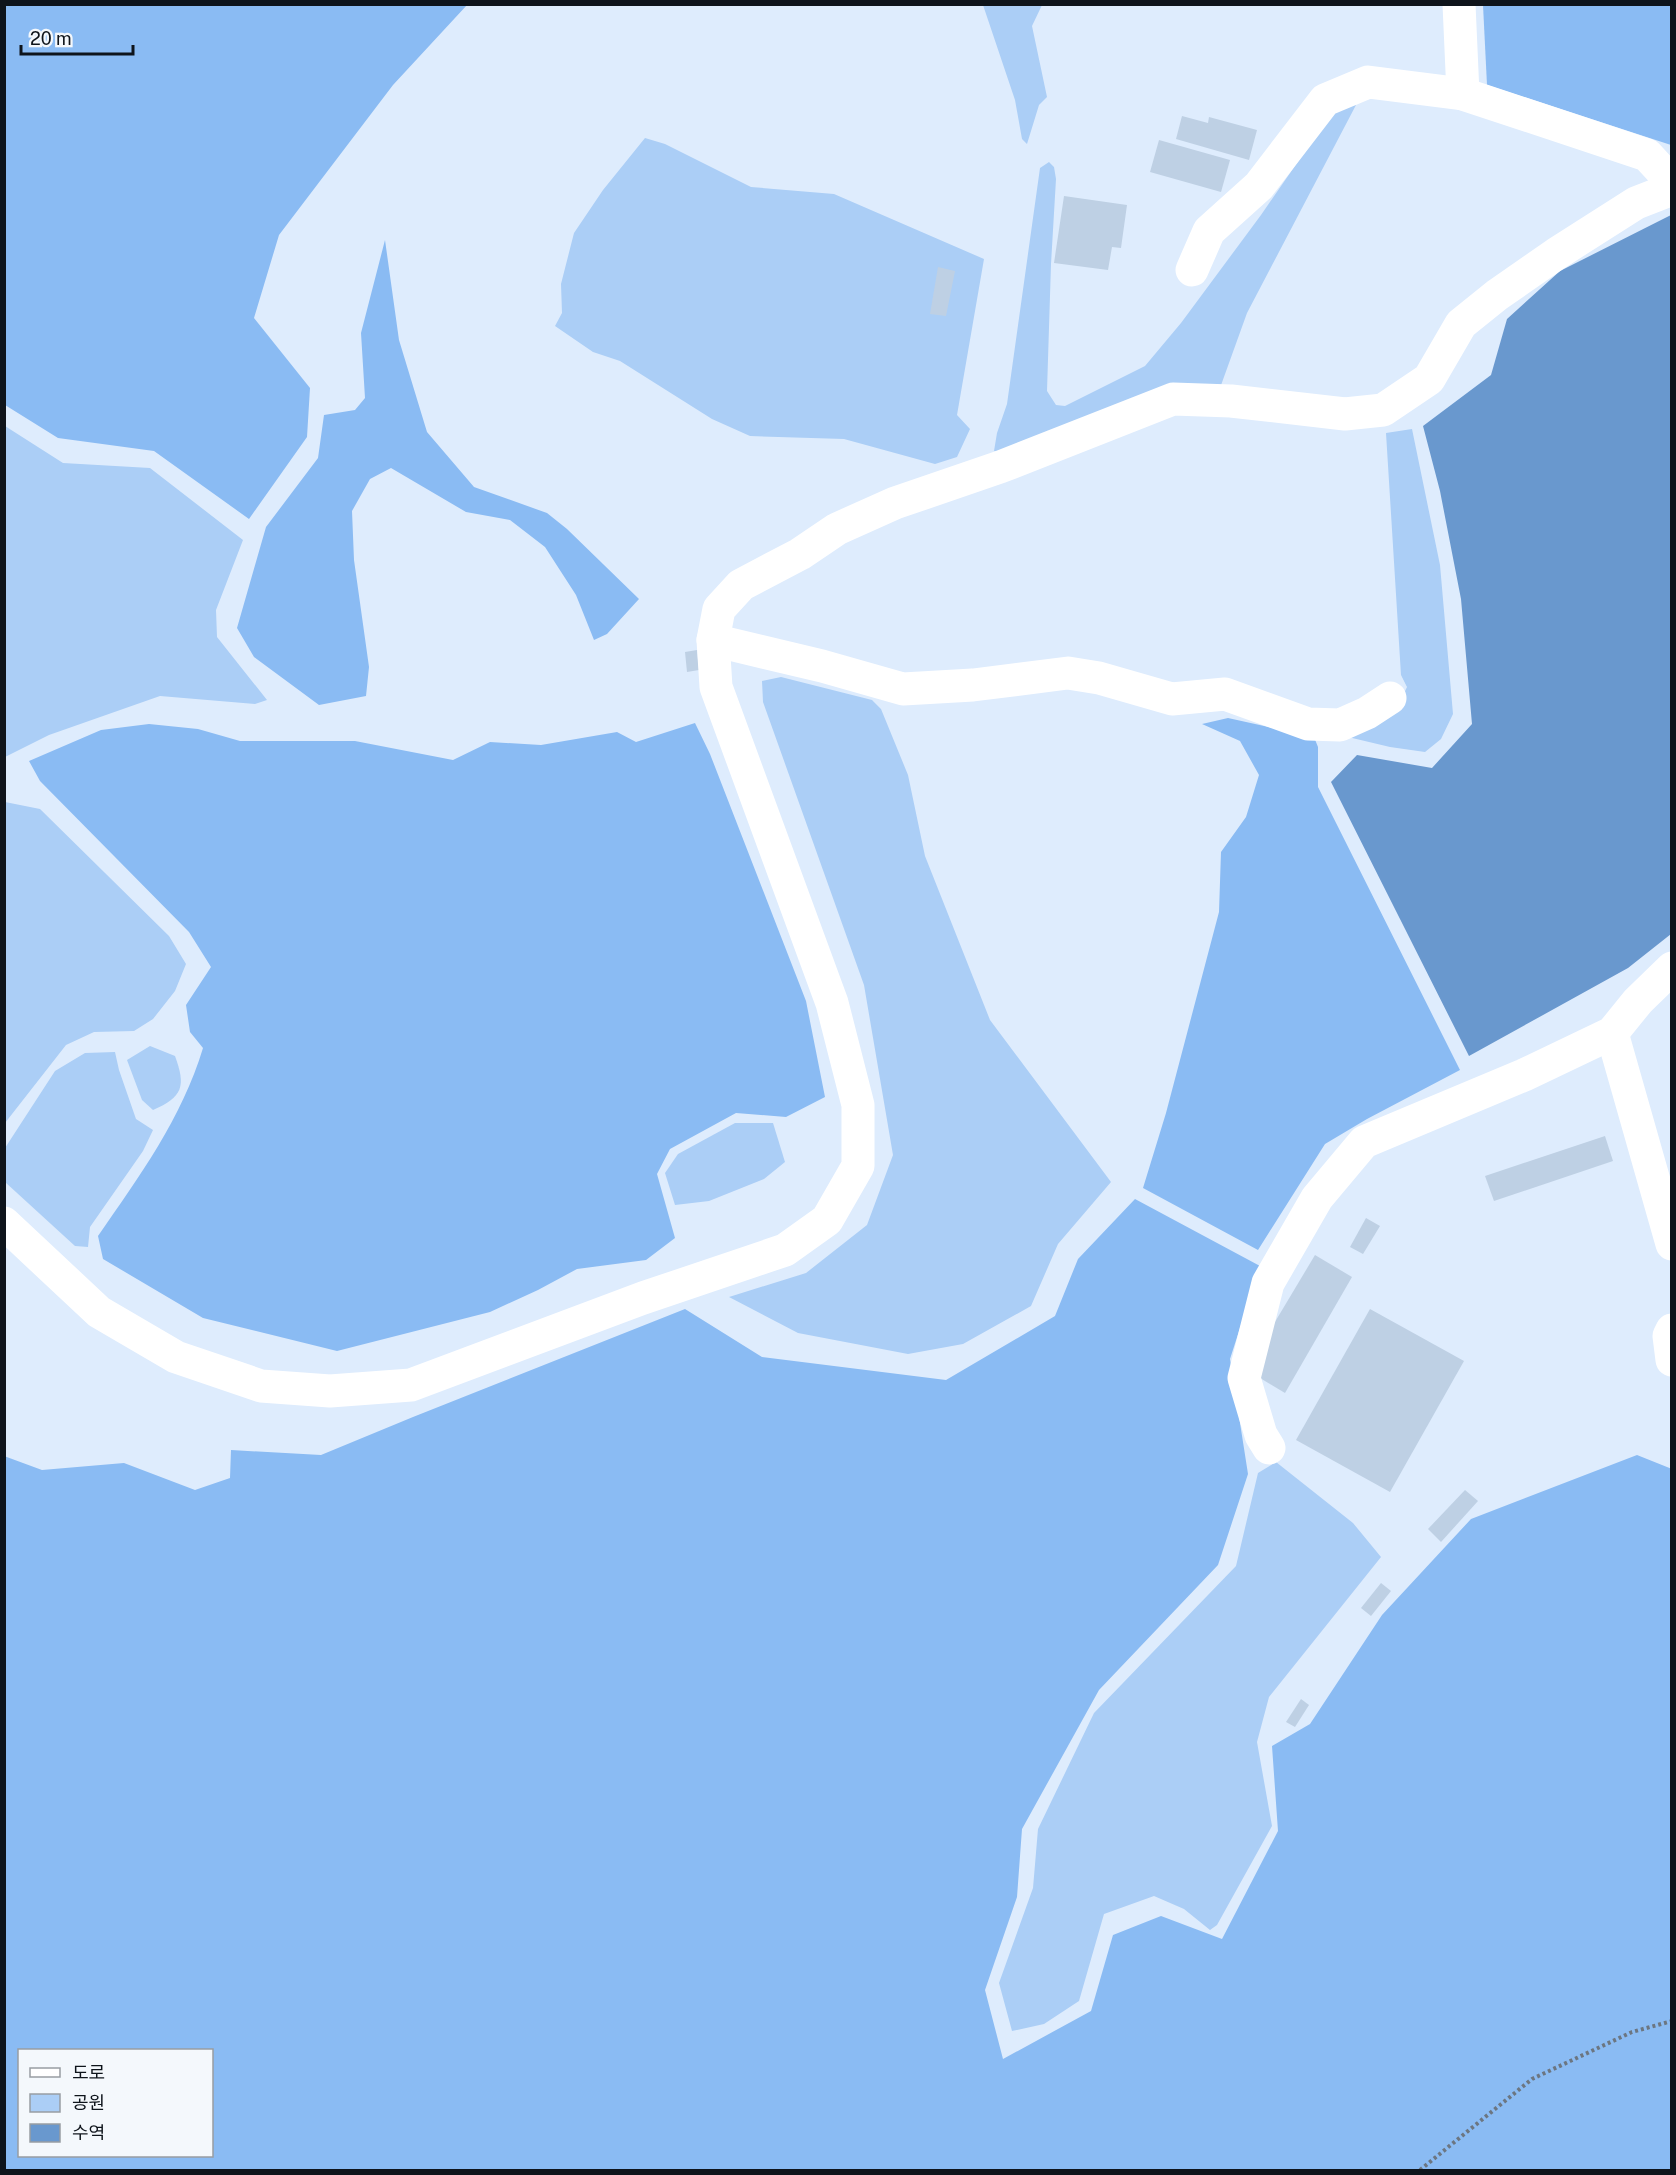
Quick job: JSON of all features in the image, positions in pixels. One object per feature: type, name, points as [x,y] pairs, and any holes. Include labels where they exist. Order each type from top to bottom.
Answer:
[{"type":"street","points":[[1459,4],[1463,94]]},
{"type":"street","points":[[1192,270],[1209,231],[1259,186],[1324,100],[1368,82],[1463,94],[1647,154],[1671,182]]},
{"type":"street","points":[[4,1223],[99,1312],[177,1357],[261,1386],[330,1391],[411,1385],[643,1298],[785,1250],[827,1220],[858,1166],[858,1105],[832,1003],[716,687],[713,640],[719,609],[741,585],[800,554],[837,529],[895,503],[1000,467],[1173,399],[1231,401],[1345,414],[1383,411],[1429,379],[1461,324],[1497,295],[1636,203],[1671,189]]},
{"type":"street","points":[[713,640],[822,666],[903,689],[973,685],[1068,673],[1099,678],[1172,699],[1225,694],[1308,724],[1340,725],[1367,713],[1390,698]]},
{"type":"street","points":[[1269,1448],[1261,1435],[1244,1378],[1268,1283],[1317,1198],[1365,1142],[1524,1075],[1612,1033],[1638,1001],[1671,968]]},
{"type":"street","points":[[1612,1033],[1671,1244]]},
{"type":"street","points":[[1671,1330],[1669,1336],[1671,1360]]},
{"type":"path","points":[[1420,2170],[1532,2079],[1632,2032],[1671,2021]]},
{"type":"green space","points":[[983,5],[1042,5],[1032,26],[1047,97],[1039,105],[1027,144],[1022,139],[1015,100]]},
{"type":"green space","points":[[1356,105],[1247,313],[1220,388],[1010,453],[994,451],[997,433],[1007,404],[1040,168],[1049,162],[1054,167],[1056,179],[1047,391],[1056,405],[1065,406],[1145,366],[1181,323],[1261,215],[1326,121],[1341,106]]},
{"type":"green space","points":[[645,138],[665,144],[751,187],[834,194],[984,259],[957,415],[970,429],[957,457],[935,464],[844,439],[750,436],[712,419],[620,361],[593,352],[555,326],[562,313],[561,284],[574,233],[603,190]]},
{"type":"green space","points":[[5,426],[63,463],[150,468],[243,540],[216,610],[217,637],[267,700],[255,704],[160,696],[49,735],[5,757]]},
{"type":"green space","points":[[1412,429],[1440,565],[1453,714],[1441,739],[1425,752],[1348,737],[1395,712],[1407,687],[1401,675],[1386,433]]},
{"type":"green space","points":[[781,677],[872,700],[881,709],[908,775],[925,856],[990,1020],[1111,1182],[1058,1244],[1031,1306],[963,1344],[908,1354],[798,1333],[729,1297],[806,1273],[867,1225],[893,1155],[864,985],[763,702],[762,681]]},
{"type":"green space","points":[[5,802],[40,809],[169,936],[186,964],[175,991],[153,1019],[134,1031],[94,1032],[66,1045],[5,1123]]},
{"type":"green space","points":[[150,1046],[175,1056],[181,1083],[171,1100],[153,1110],[142,1100],[127,1060]]},
{"type":"green space","points":[[115,1052],[136,1119],[153,1130],[143,1151],[90,1227],[88,1247],[75,1246],[5,1182],[5,1148],[55,1071],[85,1053]]},
{"type":"green space","points":[[735,1123],[773,1123],[785,1162],[764,1179],[709,1201],[675,1205],[665,1173],[678,1154]]},
{"type":"green space","points":[[1276,1462],[1353,1523],[1381,1557],[1269,1697],[1257,1742],[1272,1826],[1217,1925],[1210,1930],[1184,1909],[1154,1896],[1104,1914],[1079,2001],[1044,2024],[1012,2031],[999,1983],[1033,1888],[1038,1829],[1094,1713],[1236,1566],[1258,1473]]},
{"type":"shaded area","points":[[4,5],[467,5],[393,85],[279,235],[254,318],[310,388],[307,437],[249,519],[154,451],[58,438],[5,405]]},
{"type":"shaded area","points":[[1483,5],[1671,5],[1671,145],[1487,85]]},
{"type":"shaded area","points":[[385,240],[399,340],[427,432],[474,487],[547,513],[567,529],[639,599],[607,634],[594,640],[576,595],[545,547],[510,520],[466,512],[391,468],[370,479],[352,511],[354,560],[369,667],[366,696],[319,705],[254,657],[237,628],[266,527],[318,458],[324,415],[355,410],[365,398],[361,333]]},
{"type":"shaded area","points":[[1228,718],[1314,737],[1318,747],[1318,787],[1460,1070],[1325,1144],[1258,1250],[1143,1188],[1166,1113],[1219,912],[1221,852],[1246,817],[1259,775],[1240,741],[1202,724]]},
{"type":"shaded area","points":[[695,723],[710,754],[806,1001],[825,1097],[786,1117],[736,1113],[670,1149],[657,1174],[675,1238],[646,1260],[577,1269],[490,1312],[337,1351],[203,1318],[103,1259],[98,1236],[158,1146],[184,1099],[194,1074],[203,1048],[190,1032],[186,1005],[211,967],[189,932],[40,781],[29,761],[101,730],[149,724],[198,729],[240,741],[355,741],[453,760],[490,742],[541,745],[617,732],[636,742]]},
{"type":"shaded area","points":[[1135,1199],[1260,1266],[1230,1359],[1248,1474],[1218,1565],[1099,1690],[1022,1829],[1017,1897],[985,1990],[1003,2059],[1091,2011],[1113,1935],[1161,1916],[1222,1939],[1278,1831],[1272,1746],[1310,1724],[1382,1615],[1471,1519],[1637,1455],[1672,1469],[1671,2170],[5,2170],[4,1456],[42,1470],[124,1463],[195,1490],[230,1478],[231,1450],[321,1455],[685,1309],[762,1357],[946,1380],[1055,1316],[1078,1259]]},
{"type":"water","points":[[1671,215],[1671,934],[1628,968],[1469,1056],[1331,782],[1357,755],[1432,768],[1472,724],[1461,599],[1440,491],[1423,426],[1491,375],[1507,319],[1560,271]]},
{"type":"building","points":[[1182,116],[1208,123],[1209,117],[1257,130],[1249,160],[1176,139]]},
{"type":"building","points":[[1159,140],[1230,160],[1221,192],[1150,172]]},
{"type":"building","points":[[1064,196],[1127,205],[1121,248],[1112,247],[1108,270],[1054,263]]},
{"type":"building","points":[[938,267],[955,271],[946,316],[930,314]]},
{"type":"building","points":[[697,650],[699,670],[687,672],[685,652]]},
{"type":"building","points":[[1605,1136],[1613,1161],[1494,1201],[1485,1176]]},
{"type":"building","points":[[1366,1218],[1380,1226],[1363,1254],[1350,1247]]},
{"type":"building","points":[[1315,1255],[1352,1277],[1285,1393],[1255,1375],[1269,1332]]},
{"type":"building","points":[[1370,1309],[1464,1361],[1390,1492],[1296,1440]]},
{"type":"building","points":[[1465,1490],[1478,1501],[1441,1542],[1428,1529]]},
{"type":"building","points":[[1381,1583],[1391,1591],[1371,1616],[1361,1608]]},
{"type":"building","points":[[1301,1699],[1309,1705],[1295,1727],[1286,1722]]}]
